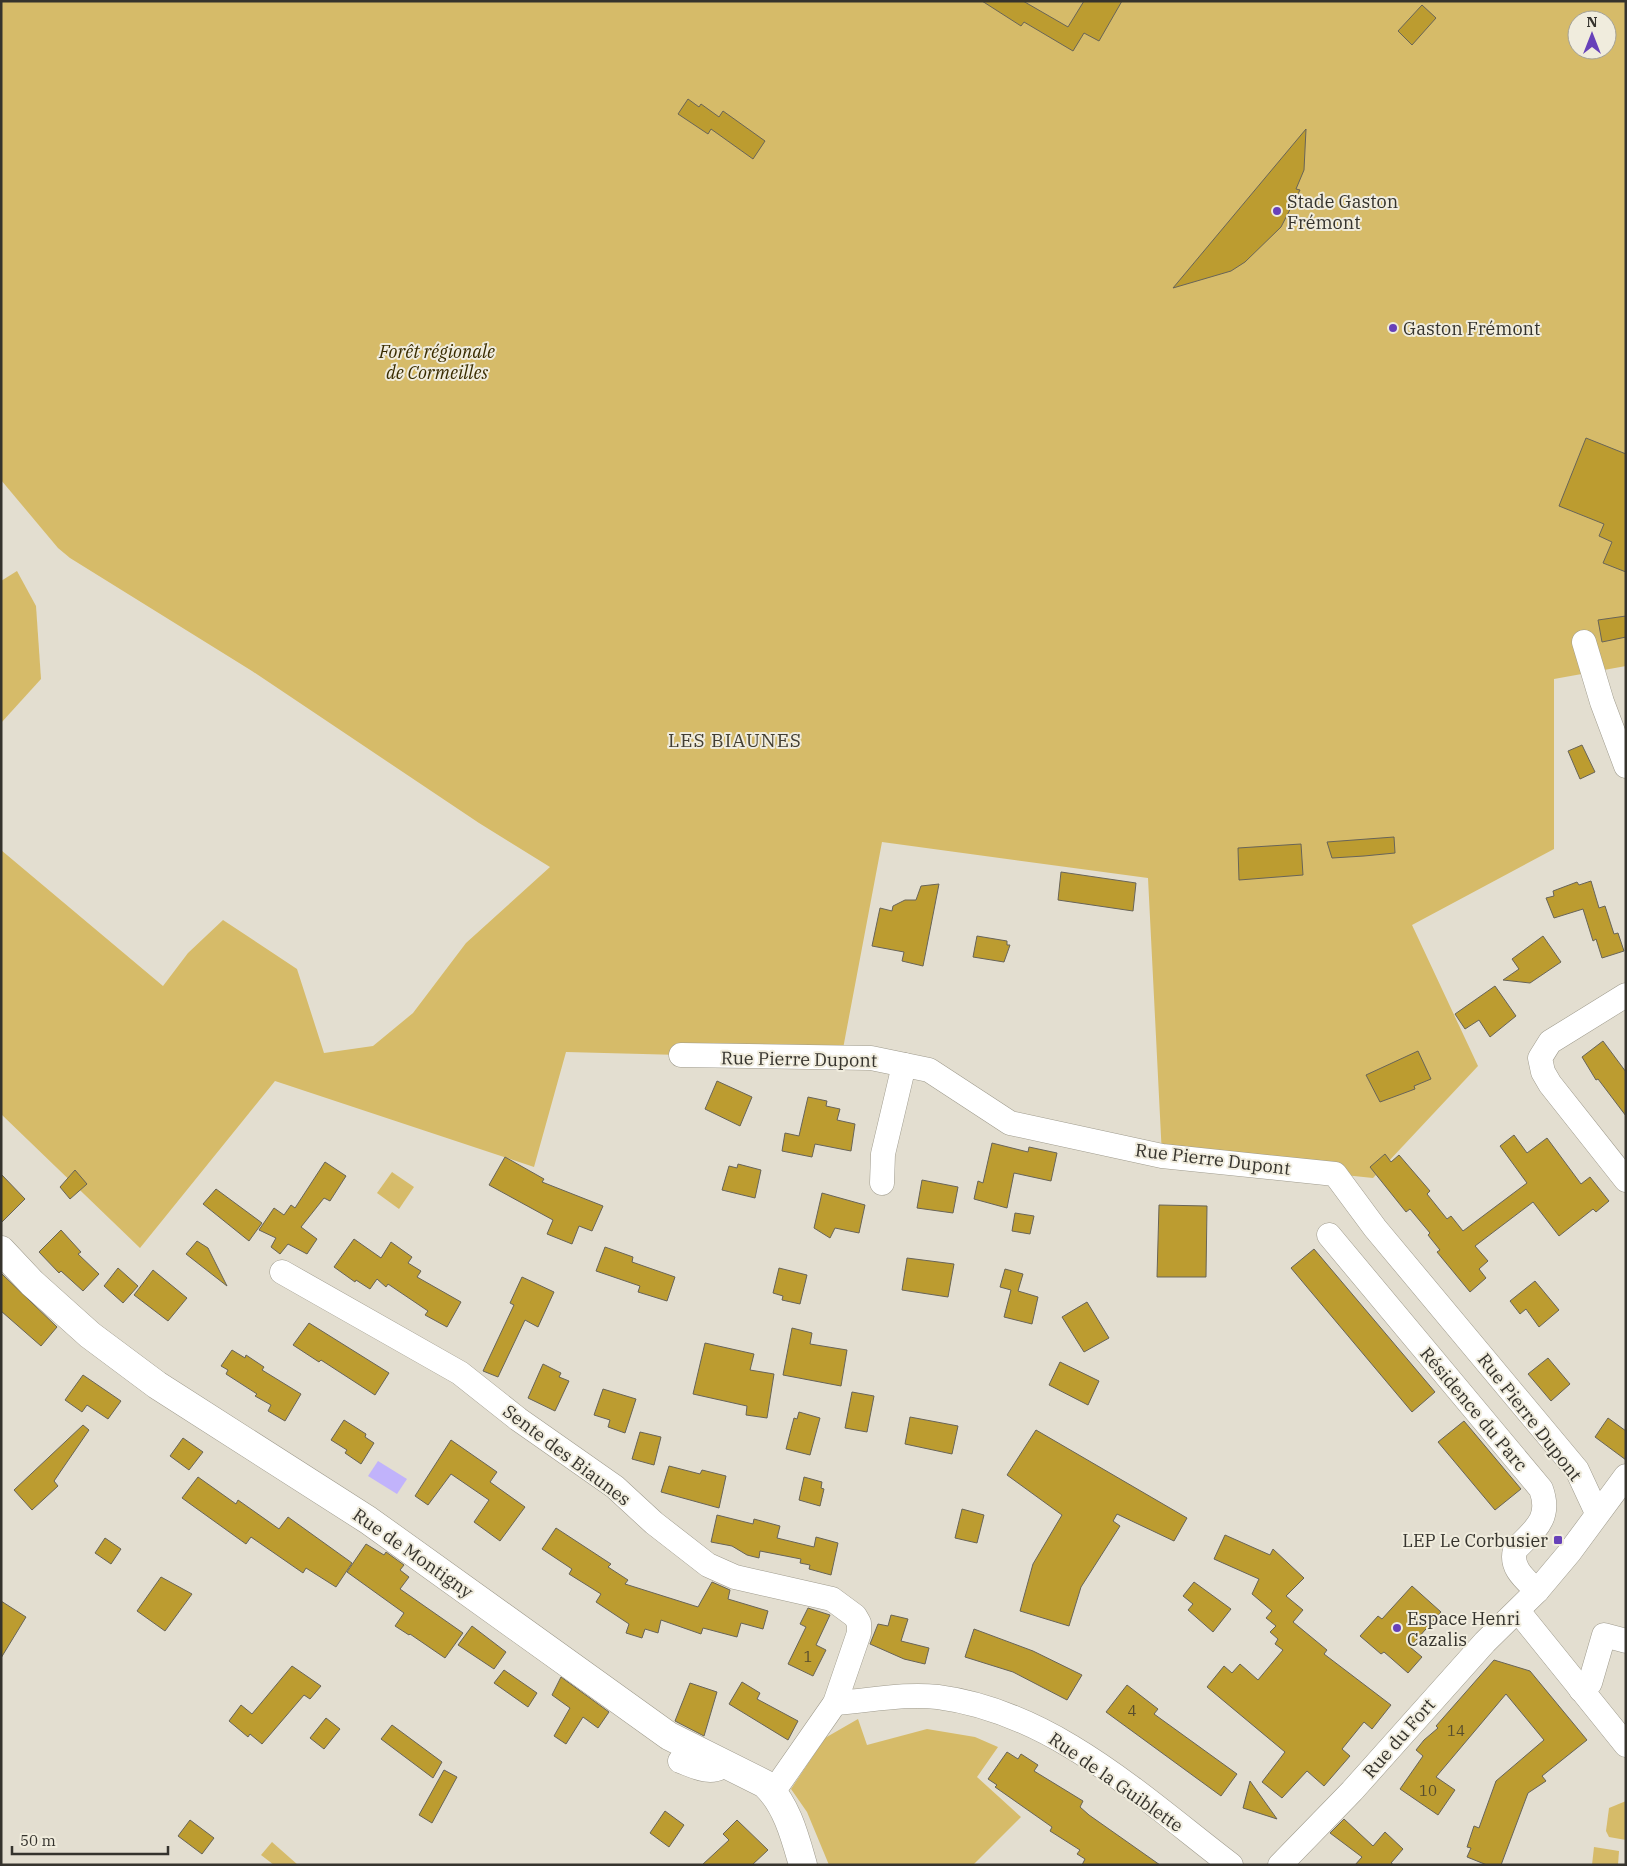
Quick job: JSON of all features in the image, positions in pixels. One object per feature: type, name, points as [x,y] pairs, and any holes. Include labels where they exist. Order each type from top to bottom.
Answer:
[{"type":"street","points":[[1584,642],[1602,702],[1626,766]]},
{"type":"street","points":[[1626,995],[1550,1042],[1540,1058],[1543,1072],[1550,1084],[1626,1180]]},
{"type":"street","name":"Rue Pierre Dupont","points":[[681,1055],[698,1057],[871,1058],[929,1070],[1010,1123],[1162,1156],[1335,1174],[1376,1228],[1577,1470],[1597,1513]]},
{"type":"street","points":[[882,1183],[883,1154],[904,1065]]},
{"type":"street","name":"Résidence du Parc","points":[[1329,1235],[1541,1489],[1546,1507],[1541,1522],[1515,1550],[1514,1556],[1516,1570],[1537,1591]]},
{"type":"street","name":"Rue de Montigny","points":[[1,1250],[32,1283],[90,1334],[157,1385],[380,1528],[669,1736],[765,1784],[773,1792],[789,1822],[803,1865]]},
{"type":"street","name":"Sente des Biaunes","points":[[282,1272],[460,1373],[518,1418],[615,1486],[654,1523],[708,1565],[735,1577],[832,1600],[843,1605],[860,1623],[859,1633],[835,1703]]},
{"type":"street","name":"Rue du Fort","points":[[1280,1865],[1352,1791],[1485,1642],[1537,1591],[1569,1554],[1597,1513],[1626,1476]]},
{"type":"street","points":[[1518,1611],[1626,1745]]},
{"type":"street","points":[[1581,1690],[1590,1683],[1615,1638]]},
{"type":"street","name":"Rue de la Guiblette","points":[[835,1703],[892,1697],[936,1697],[998,1711],[1027,1722],[1069,1744],[1231,1865]]},
{"type":"street","points":[[773,1792],[835,1703]]},
{"type":"street","points":[[680,1761],[709,1771],[718,1770],[724,1765]]},
{"type":"green space","name":"Forêt régionale de Cormeilles","points":[[1,1],[1626,1],[1626,666],[1554,679],[1554,849],[1412,925],[1478,1066],[1373,1178],[1162,1156],[1148,878],[882,842],[842,1054],[681,1055],[566,1052],[534,1167],[275,1081],[140,1248],[1,1114],[1,850],[163,986],[188,953],[223,920],[297,969],[324,1053],[373,1046],[413,1013],[466,943],[550,867],[479,823],[252,671],[70,558],[58,548],[1,480]]},
{"type":"green space","points":[[17,571],[36,606],[41,679],[1,723],[1,581]]},
{"type":"green space","points":[[392,1172],[414,1187],[399,1209],[377,1193]]},
{"type":"green space","points":[[858,1719],[867,1745],[927,1729],[975,1737],[998,1747],[977,1777],[1021,1817],[973,1865],[829,1865],[807,1812],[791,1789],[825,1738]]},
{"type":"green space","points":[[1626,1801],[1626,1840],[1609,1837],[1606,1831],[1609,1808]]},
{"type":"green space","points":[[272,1842],[298,1865],[274,1865],[261,1855]]},
{"type":"green space","points":[[1594,1847],[1619,1851],[1618,1865],[1592,1865]]},
{"type":"shaded area","points":[[378,1461],[407,1479],[397,1494],[368,1476]]},
{"type":"building","points":[[982,1],[1023,1],[1068,27],[1084,1],[1122,1],[1099,41],[1084,33],[1073,51],[1024,22],[1021,26]]},
{"type":"building","points":[[1422,5],[1436,18],[1412,45],[1398,31]]},
{"type":"building","points":[[688,99],[699,107],[701,104],[719,117],[723,111],[765,141],[753,159],[711,129],[708,134],[678,114]]},
{"type":"building","points":[[1306,129],[1304,170],[1296,189],[1300,190],[1281,227],[1245,262],[1231,271],[1173,288]]},
{"type":"building","points":[[1586,438],[1626,454],[1626,572],[1603,563],[1612,542],[1599,536],[1604,524],[1559,506]]},
{"type":"building","points":[[1626,616],[1626,637],[1602,642],[1598,620]]},
{"type":"building","points":[[1582,745],[1595,772],[1580,779],[1568,751]]},
{"type":"building","points":[[1394,837],[1395,853],[1364,856],[1332,858],[1327,842]]},
{"type":"building","points":[[1301,844],[1303,875],[1239,880],[1238,848]]},
{"type":"building","points":[[1061,872],[1136,883],[1133,911],[1058,900]]},
{"type":"building","points":[[1591,881],[1599,908],[1605,906],[1614,934],[1618,933],[1624,951],[1602,958],[1596,939],[1593,941],[1583,909],[1554,918],[1546,898],[1554,896],[1553,891],[1577,882],[1579,885]]},
{"type":"building","points":[[939,884],[923,966],[902,961],[904,952],[872,946],[880,908],[892,911],[893,906],[905,900],[916,900],[921,886]]},
{"type":"building","points":[[977,936],[1007,941],[1007,945],[1010,945],[1004,962],[973,957]]},
{"type":"building","points":[[1543,936],[1561,962],[1530,983],[1503,980],[1519,969],[1512,959]]},
{"type":"building","points":[[1495,986],[1516,1016],[1490,1037],[1479,1020],[1465,1029],[1455,1014]]},
{"type":"building","points":[[1603,1041],[1626,1072],[1626,1116],[1598,1079],[1596,1080],[1582,1057]]},
{"type":"building","points":[[1418,1051],[1431,1079],[1414,1086],[1415,1089],[1380,1102],[1366,1075]]},
{"type":"building","points":[[717,1081],[752,1097],[740,1126],[705,1109]]},
{"type":"building","points":[[808,1097],[827,1101],[826,1106],[840,1109],[837,1120],[855,1124],[851,1151],[815,1144],[812,1157],[782,1151],[785,1133],[799,1136]]},
{"type":"building","points":[[1514,1135],[1527,1153],[1547,1138],[1581,1184],[1590,1177],[1609,1201],[1596,1212],[1593,1209],[1559,1236],[1533,1202],[1475,1246],[1488,1261],[1479,1269],[1486,1278],[1470,1292],[1437,1252],[1440,1250],[1428,1235],[1430,1233],[1410,1209],[1406,1212],[1370,1167],[1385,1154],[1391,1162],[1399,1155],[1430,1191],[1427,1194],[1447,1219],[1451,1216],[1463,1231],[1527,1183],[1500,1146]]},
{"type":"building","points":[[992,1143],[1028,1152],[1029,1147],[1057,1153],[1051,1181],[1014,1173],[1007,1208],[974,1199],[978,1181],[983,1183]]},
{"type":"building","points":[[505,1157],[544,1179],[542,1182],[603,1206],[592,1231],[579,1226],[572,1244],[547,1234],[553,1220],[489,1185]]},
{"type":"building","points":[[325,1162],[346,1176],[330,1201],[324,1198],[301,1227],[317,1239],[307,1254],[288,1244],[280,1254],[271,1247],[276,1238],[259,1230],[274,1208],[284,1215],[291,1205],[295,1208]]},
{"type":"building","points":[[738,1164],[761,1170],[755,1198],[722,1190],[729,1166],[737,1168]]},
{"type":"building","points":[[75,1170],[87,1184],[70,1199],[60,1187]]},
{"type":"building","points":[[1,1174],[25,1199],[1,1223]]},
{"type":"building","points":[[922,1180],[958,1187],[953,1213],[917,1208]]},
{"type":"building","points":[[216,1189],[262,1223],[249,1241],[203,1204]]},
{"type":"building","points":[[822,1193],[865,1205],[859,1233],[835,1228],[830,1238],[814,1228]]},
{"type":"building","points":[[1159,1205],[1207,1206],[1206,1277],[1157,1277]]},
{"type":"building","points":[[1015,1213],[1034,1216],[1030,1234],[1012,1231]]},
{"type":"building","points":[[61,1230],[81,1252],[78,1254],[99,1274],[83,1291],[61,1271],[59,1273],[39,1252]]},
{"type":"building","points":[[354,1239],[381,1258],[391,1242],[412,1257],[408,1263],[421,1271],[417,1277],[461,1302],[447,1327],[425,1315],[428,1311],[388,1284],[386,1287],[377,1279],[370,1289],[356,1280],[355,1282],[334,1267]]},
{"type":"building","points":[[197,1241],[208,1248],[227,1286],[186,1254]]},
{"type":"building","points":[[605,1247],[633,1257],[632,1262],[675,1277],[667,1301],[638,1292],[640,1286],[596,1271]]},
{"type":"building","points":[[1314,1249],[1435,1392],[1412,1412],[1291,1268]]},
{"type":"building","points":[[907,1258],[954,1264],[948,1297],[902,1290]]},
{"type":"building","points":[[118,1268],[138,1286],[123,1303],[104,1286]]},
{"type":"building","points":[[779,1268],[807,1275],[800,1304],[782,1300],[783,1296],[773,1293]]},
{"type":"building","points":[[1005,1269],[1023,1274],[1018,1291],[1038,1297],[1032,1324],[1004,1317],[1011,1290],[1000,1287]]},
{"type":"building","points":[[153,1270],[187,1298],[168,1321],[134,1295]]},
{"type":"building","points":[[1,1273],[57,1327],[41,1346],[1,1311]]},
{"type":"building","points":[[522,1277],[554,1292],[538,1327],[525,1320],[498,1377],[483,1371],[514,1305],[510,1303]]},
{"type":"building","points":[[1535,1281],[1559,1310],[1539,1327],[1526,1309],[1520,1314],[1510,1301]]},
{"type":"building","points":[[1087,1302],[1109,1338],[1084,1352],[1062,1317]]},
{"type":"building","points":[[309,1323],[389,1373],[375,1395],[321,1360],[319,1362],[293,1345]]},
{"type":"building","points":[[792,1328],[812,1333],[810,1344],[847,1350],[841,1386],[783,1375]]},
{"type":"building","points":[[705,1343],[754,1354],[750,1370],[774,1374],[767,1418],[746,1415],[747,1406],[693,1394]]},
{"type":"building","points":[[232,1350],[245,1358],[246,1355],[264,1367],[262,1370],[301,1394],[285,1421],[268,1411],[271,1405],[255,1396],[257,1394],[226,1374],[228,1370],[221,1366]]},
{"type":"building","points":[[1548,1358],[1570,1384],[1551,1401],[1528,1374]]},
{"type":"building","points":[[1060,1362],[1099,1381],[1088,1405],[1049,1385]]},
{"type":"building","points":[[543,1364],[561,1373],[559,1377],[569,1381],[555,1411],[528,1398]]},
{"type":"building","points":[[83,1375],[121,1401],[108,1419],[87,1405],[82,1412],[65,1400]]},
{"type":"building","points":[[603,1389],[636,1399],[625,1433],[608,1427],[610,1420],[594,1415]]},
{"type":"building","points":[[852,1392],[874,1396],[867,1432],[845,1428]]},
{"type":"building","points":[[799,1412],[820,1418],[810,1455],[786,1449],[794,1418],[797,1419]]},
{"type":"building","points":[[910,1417],[958,1426],[952,1454],[905,1444]]},
{"type":"building","points":[[1608,1418],[1626,1431],[1626,1460],[1595,1437]]},
{"type":"building","points":[[344,1420],[366,1434],[365,1437],[374,1443],[361,1464],[345,1453],[347,1450],[331,1440]]},
{"type":"building","points":[[1464,1421],[1521,1489],[1495,1510],[1438,1442]]},
{"type":"building","points":[[83,1425],[89,1430],[54,1481],[58,1486],[32,1510],[14,1490]]},
{"type":"building","points":[[1036,1430],[1187,1518],[1174,1541],[1117,1514],[1113,1521],[1120,1526],[1081,1587],[1069,1626],[1020,1611],[1033,1564],[1062,1515],[1007,1475]]},
{"type":"building","points":[[640,1432],[661,1437],[654,1465],[632,1459]]},
{"type":"building","points":[[183,1438],[203,1452],[189,1470],[170,1456]]},
{"type":"building","points":[[451,1440],[497,1472],[490,1482],[525,1507],[500,1541],[474,1522],[489,1500],[451,1474],[428,1505],[415,1496]]},
{"type":"building","points":[[669,1466],[700,1474],[702,1470],[726,1476],[719,1508],[661,1492]]},
{"type":"building","points":[[198,1477],[236,1504],[238,1500],[279,1529],[288,1517],[352,1563],[336,1587],[306,1568],[303,1573],[251,1537],[246,1544],[182,1498]]},
{"type":"building","points":[[804,1477],[822,1482],[821,1488],[824,1489],[820,1506],[799,1500]]},
{"type":"building","points":[[962,1509],[984,1515],[977,1543],[955,1538]]},
{"type":"building","points":[[717,1515],[753,1524],[754,1519],[780,1526],[777,1538],[814,1547],[816,1537],[838,1543],[831,1575],[809,1569],[810,1565],[800,1563],[801,1559],[760,1551],[759,1558],[747,1555],[732,1546],[711,1542]]},
{"type":"building","points":[[556,1528],[611,1564],[608,1567],[628,1580],[625,1584],[698,1607],[712,1582],[730,1590],[728,1599],[768,1611],[763,1629],[741,1623],[737,1637],[703,1628],[701,1634],[661,1620],[658,1633],[645,1629],[642,1638],[626,1633],[629,1624],[596,1602],[601,1594],[569,1574],[572,1569],[542,1549]]},
{"type":"building","points":[[1225,1535],[1270,1555],[1273,1549],[1304,1578],[1286,1596],[1303,1610],[1293,1622],[1327,1650],[1324,1654],[1391,1705],[1372,1729],[1364,1722],[1342,1749],[1350,1756],[1324,1786],[1307,1771],[1282,1798],[1262,1782],[1285,1752],[1207,1687],[1224,1666],[1232,1673],[1240,1664],[1258,1680],[1283,1650],[1275,1644],[1278,1639],[1270,1632],[1276,1626],[1266,1618],[1272,1611],[1252,1594],[1259,1579],[1214,1559]]},
{"type":"building","points":[[105,1538],[121,1549],[111,1564],[95,1553]]},
{"type":"building","points":[[366,1544],[384,1555],[386,1552],[404,1565],[400,1570],[409,1577],[400,1589],[463,1633],[445,1658],[395,1626],[404,1613],[347,1572]]},
{"type":"building","points":[[161,1577],[192,1594],[165,1631],[137,1611]]},
{"type":"building","points":[[1194,1582],[1231,1609],[1213,1632],[1188,1610],[1193,1604],[1183,1596]]},
{"type":"building","name":"Espace Henri Cazalis","points":[[1412,1586],[1441,1612],[1410,1647],[1422,1657],[1408,1673],[1384,1652],[1381,1654],[1360,1636],[1378,1616],[1382,1619]]},
{"type":"building","points":[[1,1601],[26,1617],[1,1658]]},
{"type":"building","points":[[808,1608],[830,1615],[816,1645],[826,1650],[813,1676],[788,1664],[806,1627],[800,1624]]},
{"type":"building","points":[[891,1615],[908,1619],[901,1641],[929,1648],[925,1664],[904,1659],[870,1644],[878,1624],[888,1626]]},
{"type":"building","points":[[472,1626],[506,1652],[494,1669],[458,1645]]},
{"type":"building","points":[[974,1629],[1033,1651],[1082,1675],[1067,1700],[1013,1672],[965,1657]]},
{"type":"building","points":[[1494,1660],[1530,1671],[1587,1740],[1542,1776],[1546,1781],[1528,1793],[1501,1865],[1487,1865],[1467,1857],[1471,1848],[1467,1847],[1474,1826],[1479,1828],[1496,1781],[1544,1740],[1506,1694],[1436,1777],[1455,1790],[1438,1815],[1400,1789],[1423,1756],[1416,1750],[1438,1728],[1436,1726]]},
{"type":"building","points":[[292,1666],[321,1686],[310,1699],[304,1695],[262,1744],[250,1734],[248,1737],[229,1721],[241,1705],[252,1714]]},
{"type":"building","points":[[504,1670],[537,1693],[528,1707],[494,1683]]},
{"type":"building","points":[[561,1677],[609,1712],[598,1728],[583,1717],[566,1744],[554,1736],[570,1708],[552,1695]]},
{"type":"building","points":[[742,1682],[760,1693],[757,1699],[798,1721],[788,1740],[729,1704]]},
{"type":"building","points":[[690,1683],[717,1692],[704,1736],[675,1721]]},
{"type":"building","points":[[1127,1685],[1158,1709],[1154,1714],[1237,1774],[1221,1796],[1106,1712]]},
{"type":"building","points":[[326,1718],[340,1729],[324,1749],[310,1738]]},
{"type":"building","points":[[392,1725],[442,1762],[433,1778],[381,1739]]},
{"type":"building","points":[[1007,1752],[1018,1759],[1021,1754],[1038,1765],[1034,1771],[1083,1801],[1080,1807],[1089,1815],[1160,1865],[1082,1865],[1085,1859],[1077,1854],[1080,1850],[1050,1831],[1052,1827],[995,1787],[997,1785],[988,1779]]},
{"type":"building","points":[[444,1770],[457,1777],[432,1823],[419,1815]]},
{"type":"building","points":[[1250,1781],[1277,1819],[1243,1808]]},
{"type":"building","points":[[665,1811],[684,1825],[669,1847],[650,1833]]},
{"type":"building","points":[[1344,1819],[1373,1846],[1385,1832],[1403,1849],[1391,1863],[1394,1865],[1355,1865],[1362,1857],[1330,1833]]},
{"type":"building","points":[[190,1820],[214,1838],[202,1854],[178,1836]]},
{"type":"building","points":[[737,1820],[768,1850],[752,1865],[702,1865],[729,1840],[723,1834]]},
{"type":"place","name":"Stade Gaston Frémont","points":[[1277,211]]},
{"type":"place","name":"Gaston Frémont","points":[[1393,328]]},
{"type":"place","name":"LEP Le Corbusier","points":[[1558,1540]]},
{"type":"place","name":"Espace Henri Cazalis","points":[[1397,1628]]},
{"type":"district","name":"LES BIAUNES","points":[[735,740]]}]
